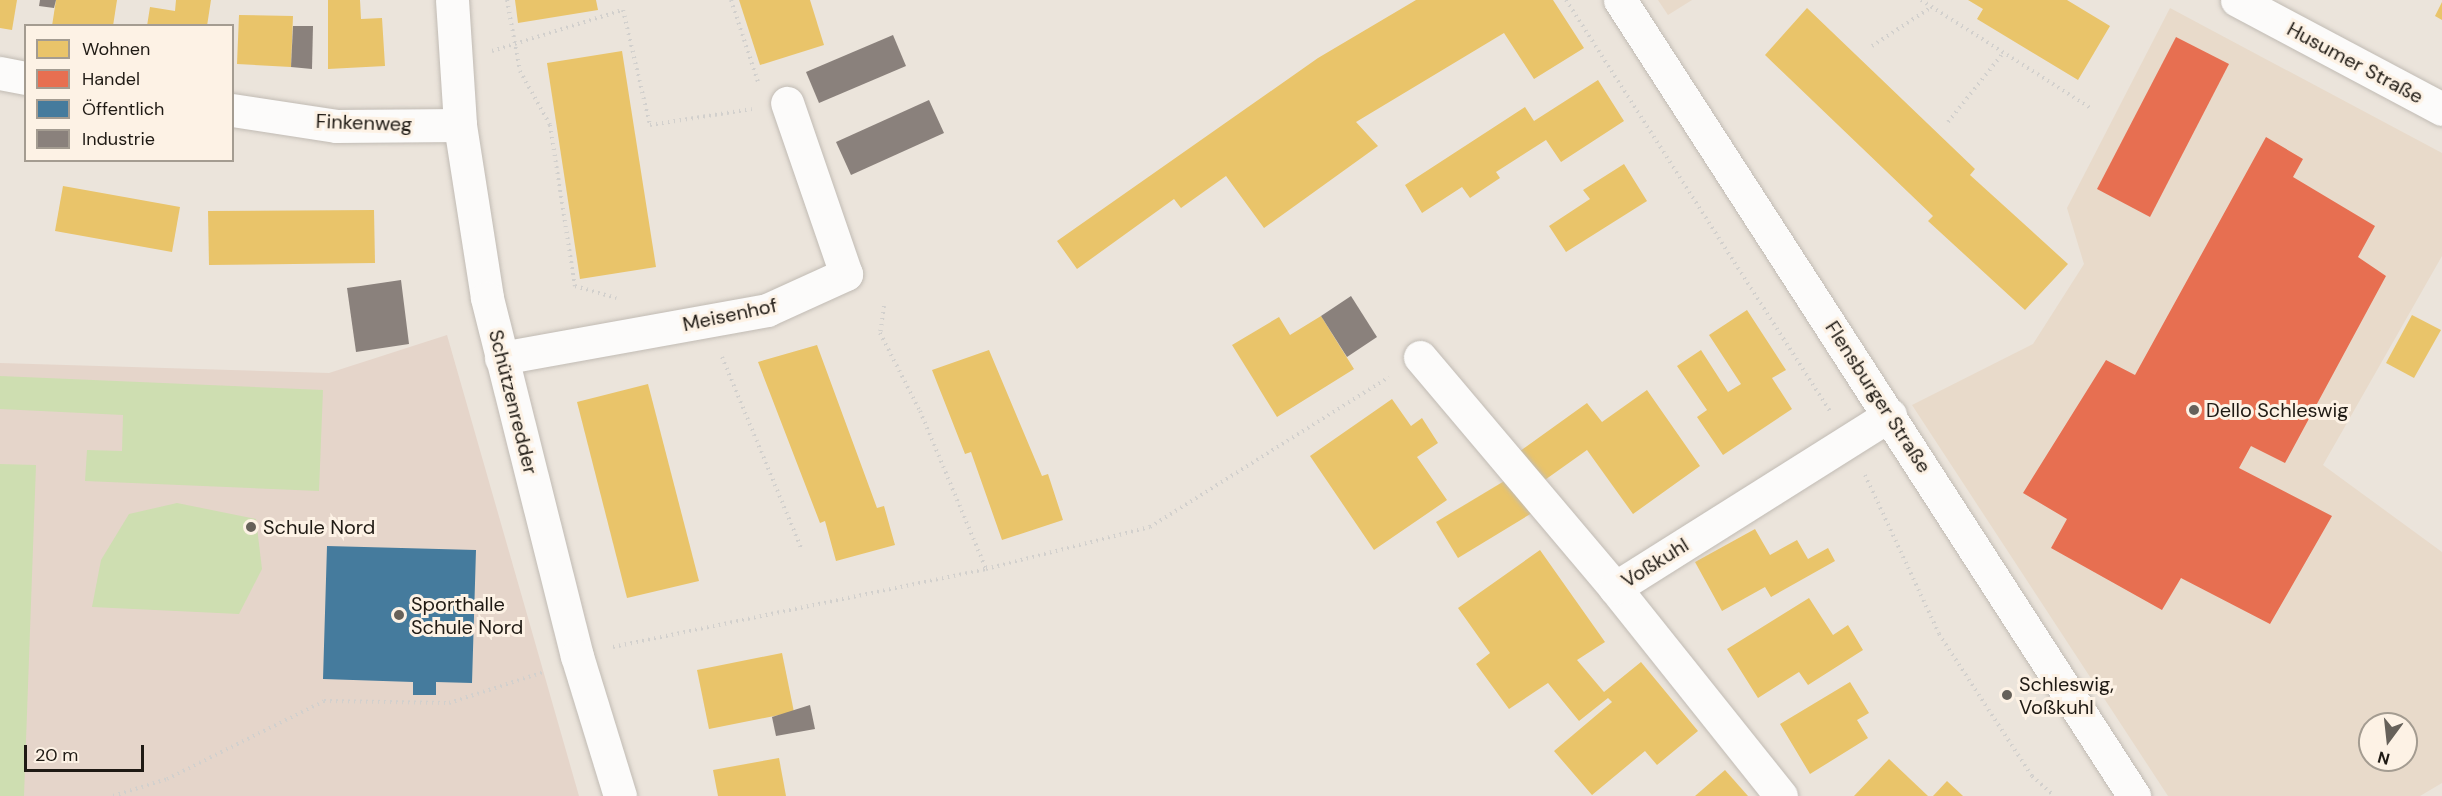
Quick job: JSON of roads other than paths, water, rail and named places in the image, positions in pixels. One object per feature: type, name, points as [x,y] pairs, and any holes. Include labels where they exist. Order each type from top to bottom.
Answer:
[{"type":"street","name":"Schützenredder","points":[[452,0],[460,125],[476,240],[501,358],[576,656],[620,796]]},
{"type":"street","name":"Flensburger Straße","points":[[1620,0],[2134,796]]},
{"type":"street","name":"Husumer Straße","points":[[2237,0],[2442,109]]},
{"type":"street","points":[[0,73],[24,78]]},
{"type":"street","name":"Meisenhof","points":[[501,358],[767,310],[846,274],[777,105]]},
{"type":"street","name":"Finkenweg","points":[[234,110],[336,126],[460,125]]},
{"type":"street","points":[[1420,357],[1615,588]]},
{"type":"street","name":"Voßkuhl","points":[[1780,796],[1615,588],[1890,415]]},
{"type":"place","name":"Dello Schleswig","points":[[2194,410]]},
{"type":"place","name":"Schule Nord","points":[[251,527]]},
{"type":"place","name":"Sporthalle Schule Nord","points":[[399,615]]},
{"type":"place","name":"Schleswig, Voßkuhl","points":[[2007,695]]}]
